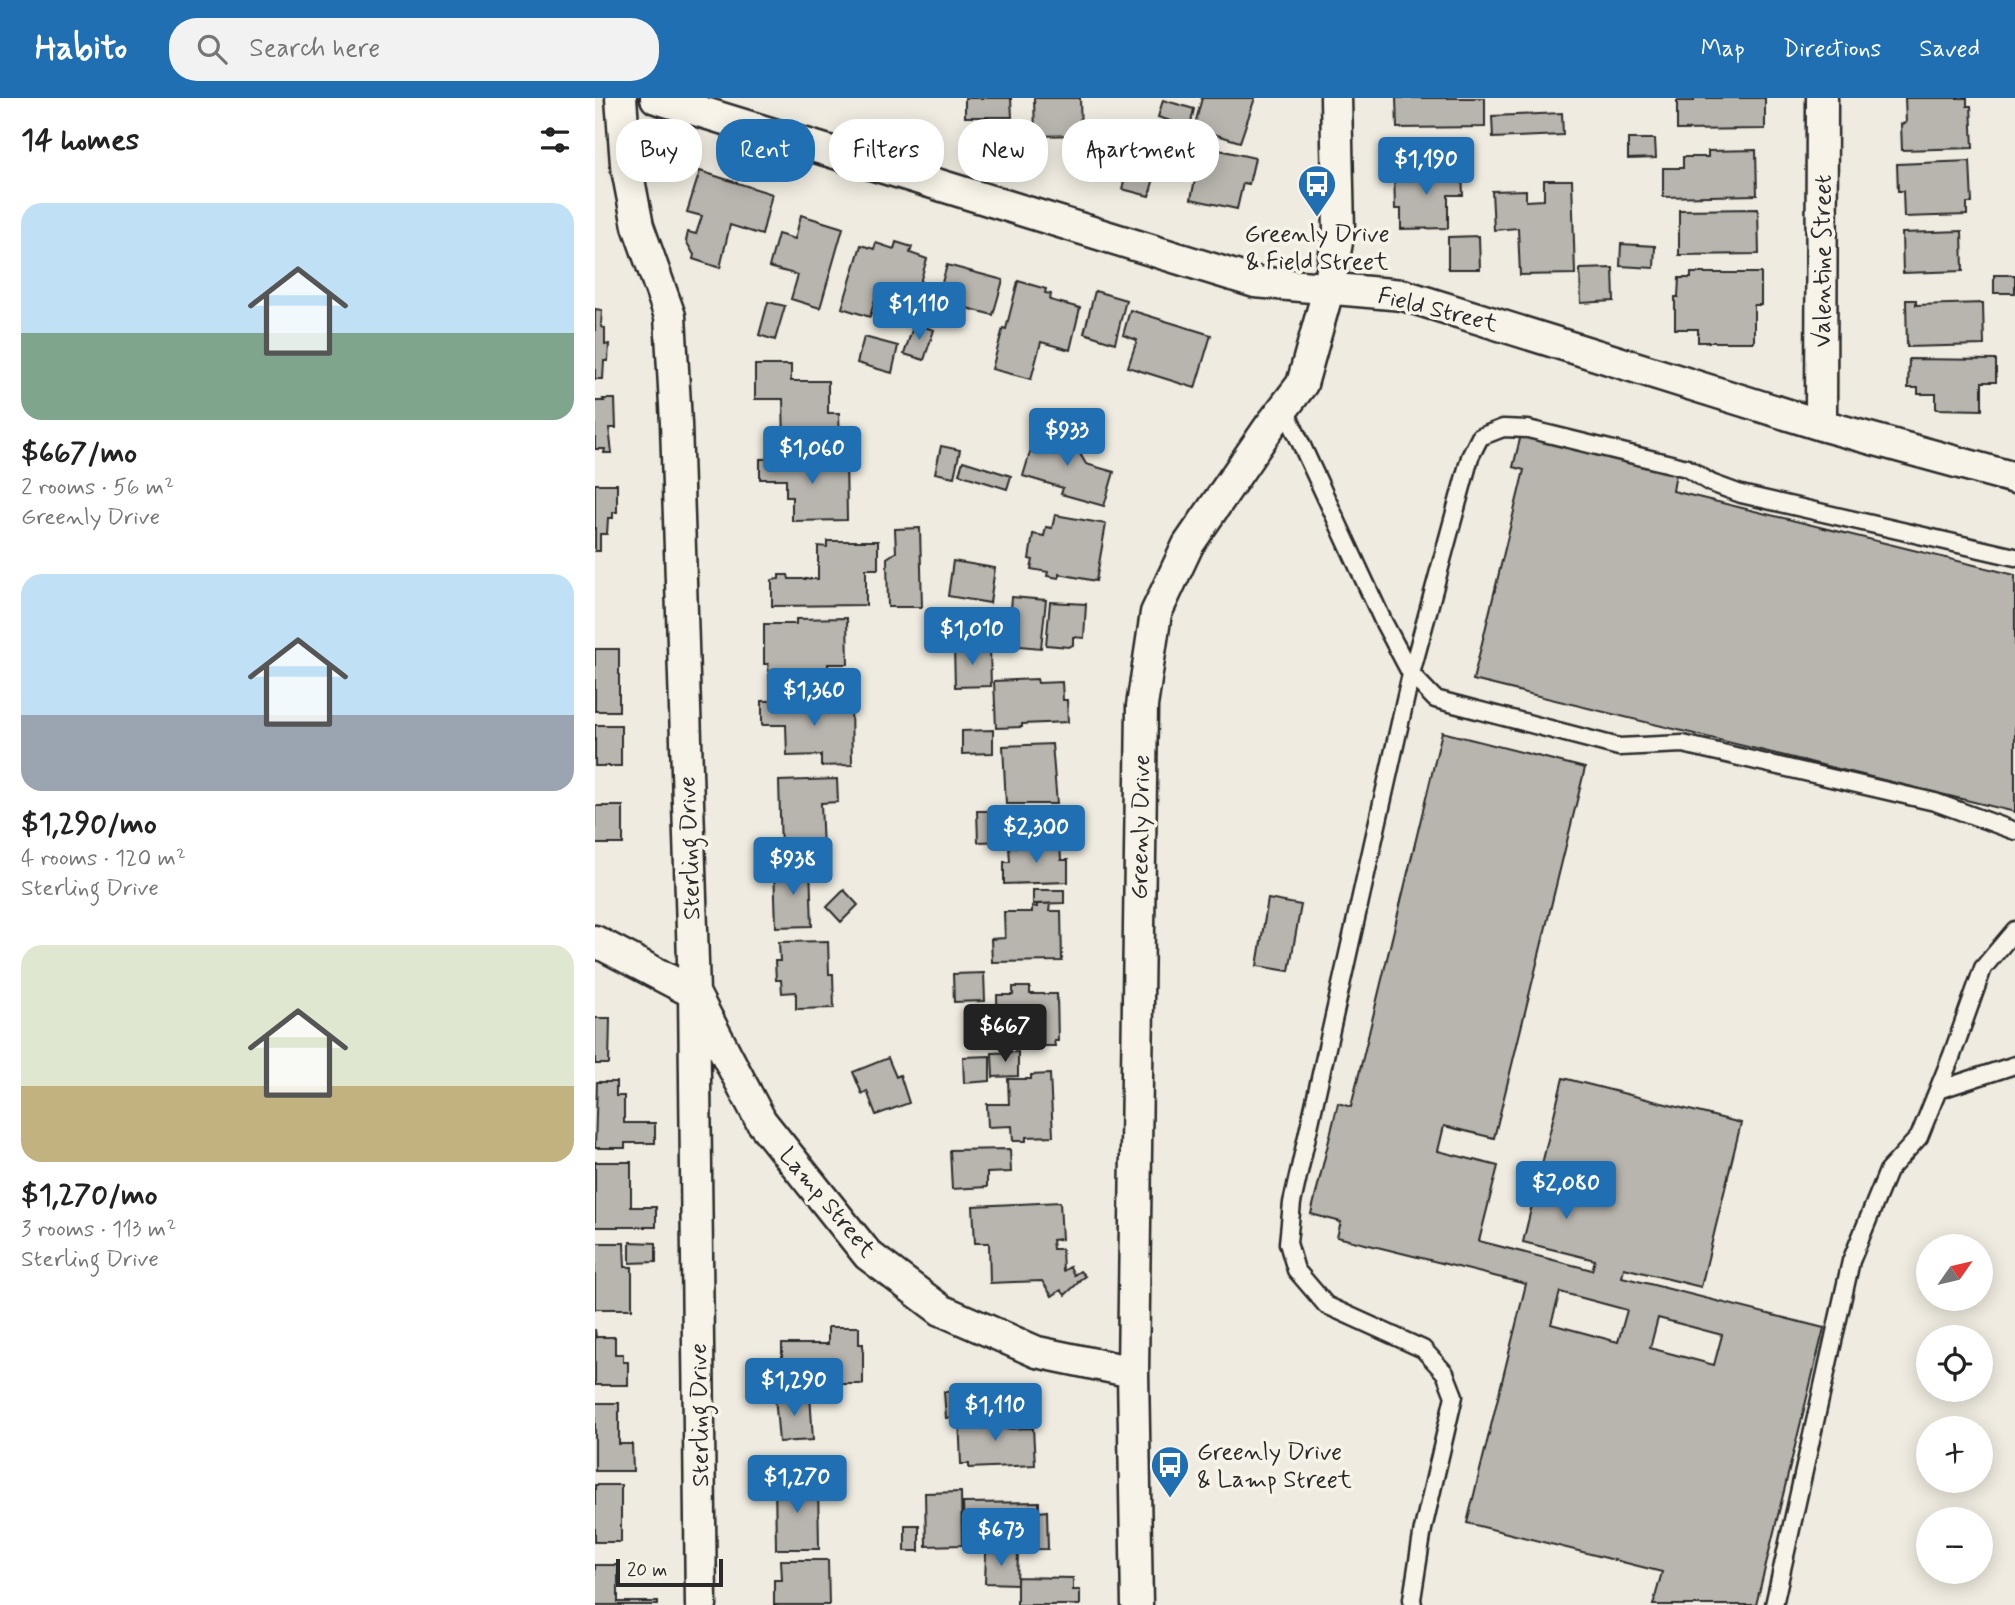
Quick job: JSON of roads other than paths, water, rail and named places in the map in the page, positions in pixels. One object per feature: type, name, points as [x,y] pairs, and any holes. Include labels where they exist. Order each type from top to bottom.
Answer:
[{"type":"street","name":"Sterling Drive","points":[[621,98],[626,164],[638,226],[670,316],[677,436],[694,993],[701,1605]]},
{"type":"street","name":"Field Street","points":[[656,98],[1255,282],[1403,295],[1821,425],[2015,478]]},
{"type":"street","name":"Greenly Drive","points":[[1137,1605],[1133,1372],[1142,706],[1156,613],[1188,545],[1302,384],[1329,287],[1339,231],[1336,98]]},
{"type":"street","name":"Valentine Street","points":[[1821,425],[1822,98]]},
{"type":"street","points":[[595,941],[694,993]]},
{"type":"street","name":"Lamp Street","points":[[694,993],[761,1121],[869,1255],[941,1310],[1037,1352],[1133,1372]]},
{"type":"lane","points":[[1284,407],[1384,623],[1411,674],[1435,699],[1619,747],[1683,744],[1935,803],[2015,831]]},
{"type":"lane","points":[[1413,1605],[1423,1529],[1454,1396],[1445,1373],[1423,1349],[1326,1305],[1296,1270],[1289,1243],[1292,1203],[1411,674],[1470,457],[1480,437],[1503,428],[1528,429],[1687,468],[1711,483],[1741,494],[2015,557]]},
{"type":"lane","points":[[1774,1605],[1851,1261],[1888,1171],[1919,1137],[1983,968],[2015,930]]},
{"type":"lane","points":[[1938,1090],[2015,1065]]},
{"type":"place","name":"Greenly Drive & Field Street","points":[[1317,218]]},
{"type":"place","name":"Greenly Drive & Lamp Street","points":[[1170,1499]]}]
